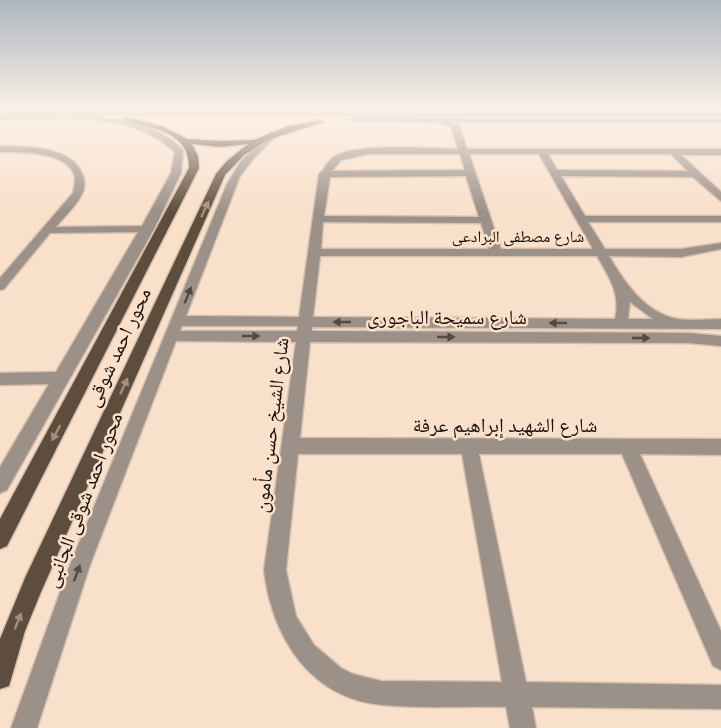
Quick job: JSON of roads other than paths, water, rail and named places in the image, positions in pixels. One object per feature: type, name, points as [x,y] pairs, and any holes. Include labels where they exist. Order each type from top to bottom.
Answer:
[{"type":"main road","name":"محور احمد شوقى","points":[[0,539],[190,176],[196,159],[189,144]]},
{"type":"main road","name":"محور احمد شوقى","points":[[0,677],[14,631],[33,586],[221,174],[240,151],[253,144]]},
{"type":"street","points":[[0,484],[170,187],[176,173],[179,151],[174,144]]},
{"type":"street","name":"محور احمد شوقى الجانبى","points":[[24,728],[83,555],[238,169],[259,144]]},
{"type":"street","points":[[461,144],[496,252]]},
{"type":"street","points":[[0,149],[24,149],[53,154],[71,163],[79,171],[81,184],[78,193],[0,286]]},
{"type":"street","points":[[324,174],[333,162],[349,154],[368,152],[721,152]]},
{"type":"street","points":[[542,152],[583,219],[622,290],[650,312],[675,324]]},
{"type":"street","points":[[673,152],[721,198]]},
{"type":"street","points":[[324,174],[470,173]]},
{"type":"street","points":[[555,173],[695,174]]},
{"type":"street","name":"شارع الشيخ حسن مأمون","points":[[324,174],[289,446],[276,570],[277,590],[282,611],[296,641],[318,666],[348,684],[381,693],[721,697]]},
{"type":"street","points":[[318,219],[485,220]]},
{"type":"street","points":[[583,219],[721,219]]},
{"type":"street","points":[[47,230],[148,229]]},
{"type":"street","name":"شارع مصطفى البرادعى","points":[[314,252],[697,252],[721,246]]},
{"type":"street","points":[[620,324],[624,308],[622,290]]},
{"type":"street","name":"شارع سميحة الباجورى","points":[[304,329],[721,324]]},
{"type":"street","name":"شارع سميحة الباجورى","points":[[175,328],[689,338],[721,341]]},
{"type":"street","points":[[0,379],[61,378]]},
{"type":"street","name":"شارع الشهيد إبراهيم عرفة","points":[[289,446],[721,447]]},
{"type":"street","points":[[469,446],[523,728]]},
{"type":"street","points":[[627,446],[721,658]]}]
